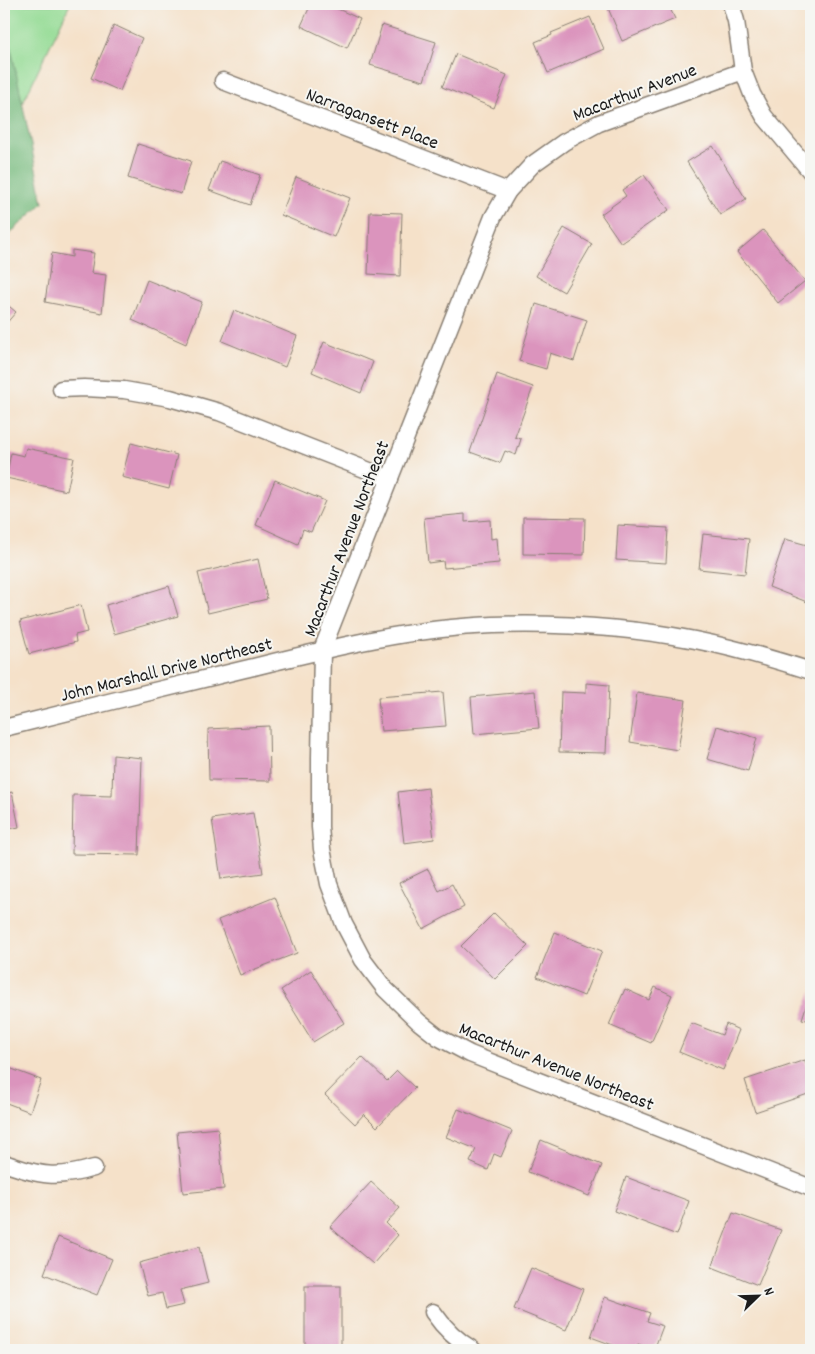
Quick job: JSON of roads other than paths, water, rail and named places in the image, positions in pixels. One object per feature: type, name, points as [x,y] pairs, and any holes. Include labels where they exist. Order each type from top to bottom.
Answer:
[{"type":"street","points":[[731,4],[736,21],[743,71],[752,94],[764,116],[811,172]]},
{"type":"street","name":"Macarthur Avenue","points":[[445,338],[493,217],[508,192],[533,164],[564,142],[598,123],[743,71]]},
{"type":"street","name":"Narragansett Place","points":[[223,80],[508,192]]},
{"type":"street","name":"Macarthur Avenue Northeast","points":[[445,338],[322,650],[320,827],[322,850],[329,884],[344,924],[363,960],[385,989],[419,1022],[438,1036],[470,1054],[811,1188]]},
{"type":"street","points":[[61,389],[124,390],[170,398],[219,412],[390,479]]},
{"type":"street","name":"John Marshall Drive Northeast","points":[[4,728],[359,642],[424,631],[492,625],[560,625],[628,630],[695,640],[762,655],[811,671]]},
{"type":"street","points":[[4,1163],[28,1172],[52,1176],[76,1173],[94,1168]]},
{"type":"street","points":[[433,1312],[440,1323],[460,1342],[473,1350]]}]
